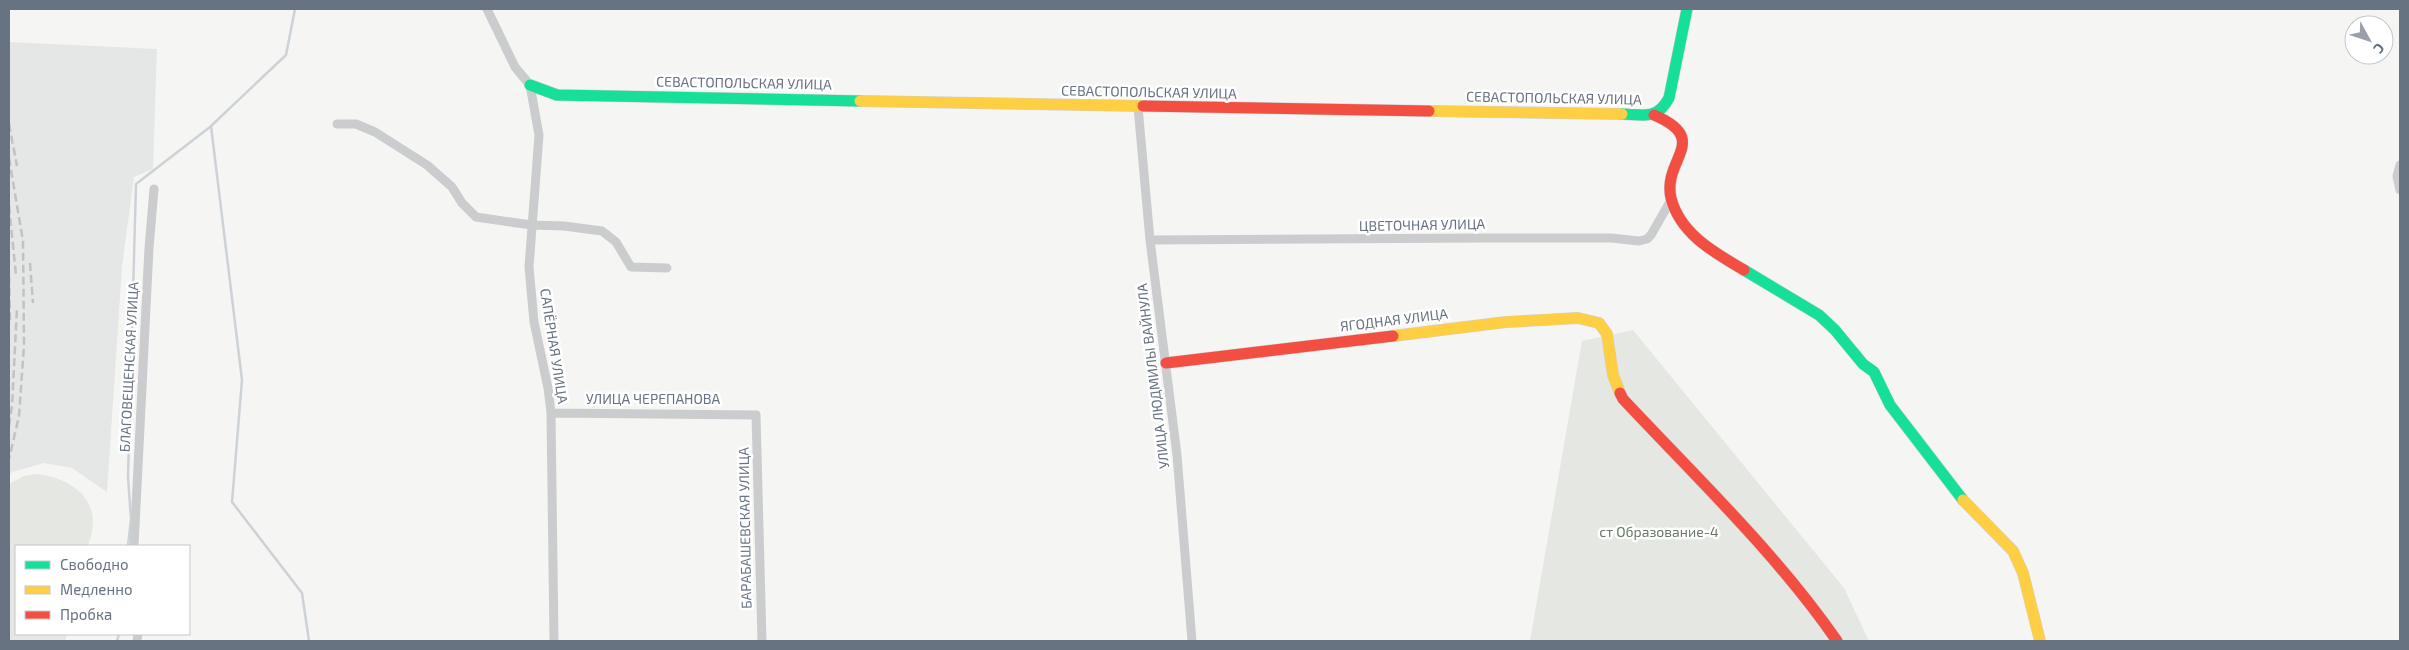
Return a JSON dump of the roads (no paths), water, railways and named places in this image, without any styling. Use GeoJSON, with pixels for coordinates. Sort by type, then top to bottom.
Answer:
{"type":"FeatureCollection","features":[{"type":"Feature","properties":{"kind":"street"},"geometry":{"type":"LineString","coordinates":[[487,9],[515,67],[530,85]]}},
{"type":"Feature","properties":{"kind":"street","name":"СЕВАСТОПОЛЬСКАЯ УЛИЦА"},"geometry":{"type":"LineString","coordinates":[[530,85],[557,95],[1654,115],[1664,107],[1669,98],[1687,9]]}},
{"type":"Feature","properties":{"kind":"street","name":"САПЁРНАЯ УЛИЦА"},"geometry":{"type":"LineString","coordinates":[[530,85],[539,135],[529,267],[534,322],[548,388],[551,413],[554,641]]}},
{"type":"Feature","properties":{"kind":"street","name":"УЛИЦА ЛЮДМИЛЫ ВАЙНУЛА"},"geometry":{"type":"LineString","coordinates":[[1138,107],[1150,240],[1177,455],[1192,641]]}},
{"type":"Feature","properties":{"kind":"street"},"geometry":{"type":"LineString","coordinates":[[1654,115],[1674,123],[1682,134],[1682,150],[1671,181],[1671,200],[1682,222],[1697,240],[1819,314],[1863,364],[1874,372],[1890,405],[1936,467],[1964,501],[2012,551],[2030,596],[2040,641]]}},
{"type":"Feature","properties":{"kind":"street"},"geometry":{"type":"LineString","coordinates":[[337,124],[356,124],[375,132],[427,165],[452,187],[462,203],[476,217],[531,225],[564,226],[602,231],[616,242],[631,267],[667,268]]}},
{"type":"Feature","properties":{"kind":"street"},"geometry":{"type":"LineString","coordinates":[[2400,165],[2397,176],[2400,190]]}},
{"type":"Feature","properties":{"kind":"street","name":"БЛАГОВЕЩЕНСКАЯ УЛИЦА"},"geometry":{"type":"LineString","coordinates":[[134,545],[149,248],[154,189]]}},
{"type":"Feature","properties":{"kind":"street","name":"ЦВЕТОЧНАЯ УЛИЦА"},"geometry":{"type":"LineString","coordinates":[[1150,240],[1611,238],[1639,241],[1651,235],[1671,200]]}},
{"type":"Feature","properties":{"kind":"street","name":"ЯГОДНАЯ УЛИЦА"},"geometry":{"type":"LineString","coordinates":[[1166,363],[1496,323],[1552,318],[1593,320],[1603,328],[1610,346],[1613,375],[1623,399],[1784,571],[1812,604],[1837,641]]}},
{"type":"Feature","properties":{"kind":"street","name":"УЛИЦА ЧЕРЕПАНОВА"},"geometry":{"type":"LineString","coordinates":[[551,413],[756,415]]}},
{"type":"Feature","properties":{"kind":"street","name":"БАРАБАШЕВСКАЯ УЛИЦА"},"geometry":{"type":"LineString","coordinates":[[756,415],[762,641]]}},
{"type":"Feature","properties":{"kind":"waterway"},"geometry":{"type":"LineString","coordinates":[[295,9],[286,55],[211,126],[242,380],[232,502],[302,593],[309,641]]}},
{"type":"Feature","properties":{"kind":"waterway"},"geometry":{"type":"LineString","coordinates":[[128,545],[131,519],[128,477],[136,184],[210,127]]}},
{"type":"Feature","properties":{"kind":"waterway"},"geometry":{"type":"LineString","coordinates":[[117,641],[119,635]]}},
{"type":"Feature","properties":{"kind":"railway"},"geometry":{"type":"LineString","coordinates":[[9,124],[17,166]]}},
{"type":"Feature","properties":{"kind":"railway"},"geometry":{"type":"LineString","coordinates":[[9,158],[23,241],[24,345],[19,416],[9,459]]}},
{"type":"Feature","properties":{"kind":"railway"},"geometry":{"type":"LineString","coordinates":[[9,206],[16,275]]}},
{"type":"Feature","properties":{"kind":"railway"},"geometry":{"type":"LineString","coordinates":[[30,263],[33,303]]}},
{"type":"Feature","properties":{"kind":"railway"},"geometry":{"type":"LineString","coordinates":[[9,276],[10,321]]}},
{"type":"Feature","properties":{"kind":"railway"},"geometry":{"type":"LineString","coordinates":[[9,426],[12,406],[17,308]]}},
{"type":"Feature","properties":{"kind":"park label","name":"ст Образование-4"},"geometry":{"type":"Point","coordinates":[1659,532]}}]}
